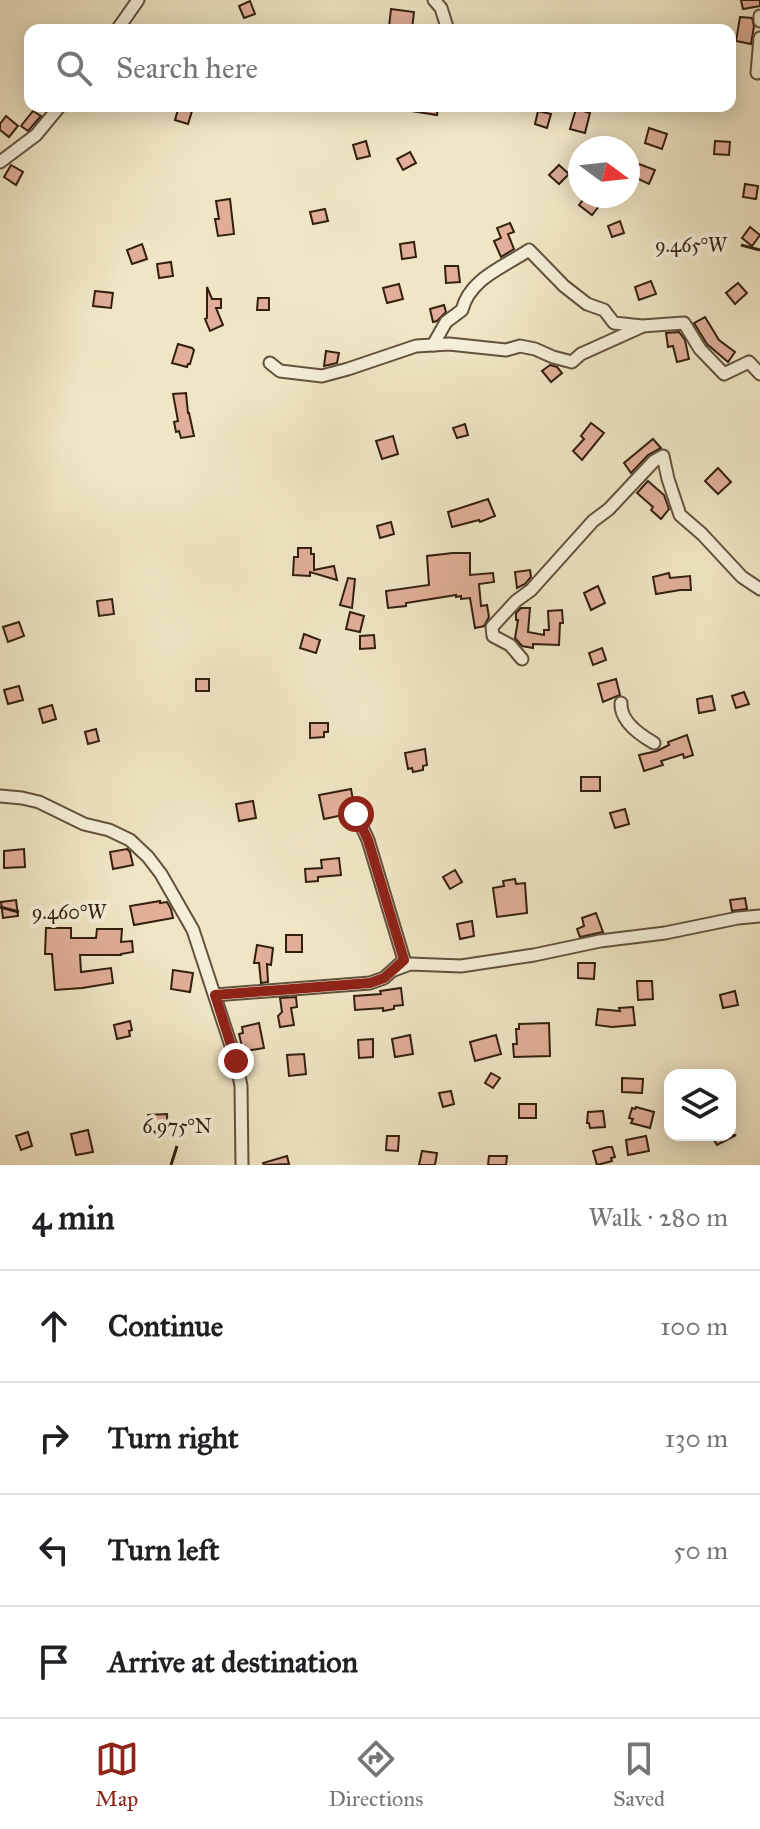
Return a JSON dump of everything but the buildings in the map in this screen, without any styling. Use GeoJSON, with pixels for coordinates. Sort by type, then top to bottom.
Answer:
{"type":"FeatureCollection","features":[{"type":"Feature","properties":{"kind":"street"},"geometry":{"type":"LineString","coordinates":[[121,24],[138,0]]}},
{"type":"Feature","properties":{"kind":"street"},"geometry":{"type":"LineString","coordinates":[[434,0],[441,8],[446,24]]}},
{"type":"Feature","properties":{"kind":"street"},"geometry":{"type":"LineString","coordinates":[[757,73],[760,38]]}},
{"type":"Feature","properties":{"kind":"street"},"geometry":{"type":"LineString","coordinates":[[0,162],[36,135],[55,112]]}},
{"type":"Feature","properties":{"kind":"street"},"geometry":{"type":"LineString","coordinates":[[433,345],[446,322],[462,310],[464,300],[485,276],[529,250],[564,286],[587,304],[604,310],[614,323],[642,326],[684,323],[700,349],[724,374],[749,362],[760,374]]}},
{"type":"Feature","properties":{"kind":"street"},"geometry":{"type":"LineString","coordinates":[[270,363],[280,371],[322,376],[416,346],[449,344],[506,350],[520,346],[572,362],[581,354],[642,326]]}},
{"type":"Feature","properties":{"kind":"street"},"geometry":{"type":"LineString","coordinates":[[522,659],[510,645],[493,636],[492,627],[531,590],[593,521],[609,509],[654,461],[663,456],[680,515],[742,577],[760,589]]}},
{"type":"Feature","properties":{"kind":"street"},"geometry":{"type":"LineString","coordinates":[[621,703],[620,709],[639,735],[654,743]]}},
{"type":"Feature","properties":{"kind":"street"},"geometry":{"type":"LineString","coordinates":[[0,796],[39,802],[84,824],[109,830],[130,840],[161,874],[193,930],[236,1061],[241,1086],[242,1165]]}},
{"type":"Feature","properties":{"kind":"street"},"geometry":{"type":"LineString","coordinates":[[215,995],[370,983],[384,978],[404,960],[368,840],[356,814]]}},
{"type":"Feature","properties":{"kind":"street"},"geometry":{"type":"LineString","coordinates":[[394,970],[410,964],[476,964],[760,916]]}},
{"type":"Feature","properties":{"kind":"route"},"geometry":{"type":"LineString","coordinates":[[236,1061],[215,995],[370,983],[384,978],[404,960],[368,840],[356,814]]}}]}
